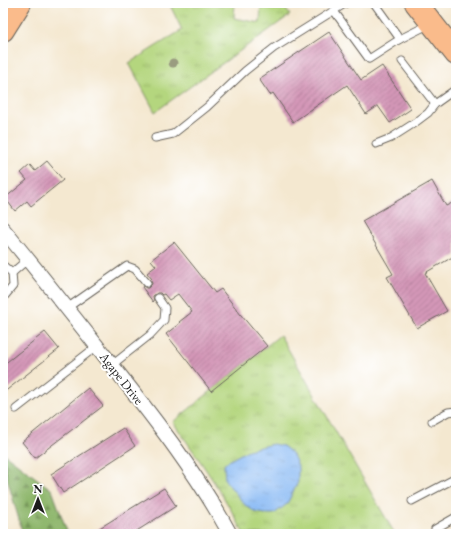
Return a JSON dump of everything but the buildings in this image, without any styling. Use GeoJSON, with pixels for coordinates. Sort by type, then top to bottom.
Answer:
{"type":"FeatureCollection","features":[{"type":"Feature","properties":{"kind":"main road"},"geometry":{"type":"LineString","coordinates":[[3,30],[20,3]]}},
{"type":"Feature","properties":{"kind":"main road"},"geometry":{"type":"LineString","coordinates":[[416,3],[456,54]]}},
{"type":"Feature","properties":{"kind":"street","name":"Agape Drive"},"geometry":{"type":"LineString","coordinates":[[3,229],[112,365],[174,446],[217,509],[230,534]]}},
{"type":"Feature","properties":{"kind":"lane"},"geometry":{"type":"LineString","coordinates":[[155,138],[173,134],[207,107],[245,71],[274,48],[346,3]]}},
{"type":"Feature","properties":{"kind":"lane"},"geometry":{"type":"LineString","coordinates":[[374,3],[400,40]]}},
{"type":"Feature","properties":{"kind":"lane"},"geometry":{"type":"LineString","coordinates":[[334,11],[369,59],[432,23]]}},
{"type":"Feature","properties":{"kind":"lane"},"geometry":{"type":"LineString","coordinates":[[402,61],[435,104]]}},
{"type":"Feature","properties":{"kind":"lane"},"geometry":{"type":"LineString","coordinates":[[376,144],[391,138],[416,122],[428,113],[435,104],[456,89]]}},
{"type":"Feature","properties":{"kind":"lane"},"geometry":{"type":"LineString","coordinates":[[12,273],[28,260]]}},
{"type":"Feature","properties":{"kind":"lane"},"geometry":{"type":"LineString","coordinates":[[3,265],[12,273],[13,286],[3,298]]}},
{"type":"Feature","properties":{"kind":"lane"},"geometry":{"type":"LineString","coordinates":[[67,308],[127,266],[135,269],[147,283]]}},
{"type":"Feature","properties":{"kind":"lane"},"geometry":{"type":"LineString","coordinates":[[112,365],[150,335],[164,320],[166,308],[158,298]]}},
{"type":"Feature","properties":{"kind":"lane"},"geometry":{"type":"LineString","coordinates":[[16,409],[97,346]]}},
{"type":"Feature","properties":{"kind":"lane"},"geometry":{"type":"LineString","coordinates":[[432,421],[448,412],[456,411]]}},
{"type":"Feature","properties":{"kind":"lane"},"geometry":{"type":"LineString","coordinates":[[412,501],[456,478]]}},
{"type":"Feature","properties":{"kind":"lane"},"geometry":{"type":"LineString","coordinates":[[437,534],[435,529],[456,517]]}},
{"type":"Feature","properties":{"kind":"green space"},"geometry":{"type":"Polygon","coordinates":[[[169,3],[235,3],[234,18],[260,23],[261,3],[281,3],[290,15],[155,112],[129,63],[182,30],[169,3]]]}},
{"type":"Feature","properties":{"kind":"green space"},"geometry":{"type":"Polygon","coordinates":[[[280,335],[395,534],[244,534],[219,490],[173,422],[280,335]]]}},
{"type":"Feature","properties":{"kind":"green space"},"geometry":{"type":"Polygon","coordinates":[[[3,453],[52,490],[68,534],[23,534],[3,464],[3,453]]]}},
{"type":"Feature","properties":{"kind":"water"},"geometry":{"type":"Polygon","coordinates":[[[273,444],[283,446],[292,453],[298,466],[298,482],[287,504],[274,514],[265,514],[255,512],[245,505],[225,480],[224,466],[225,463],[248,450],[273,444]]]}}]}
